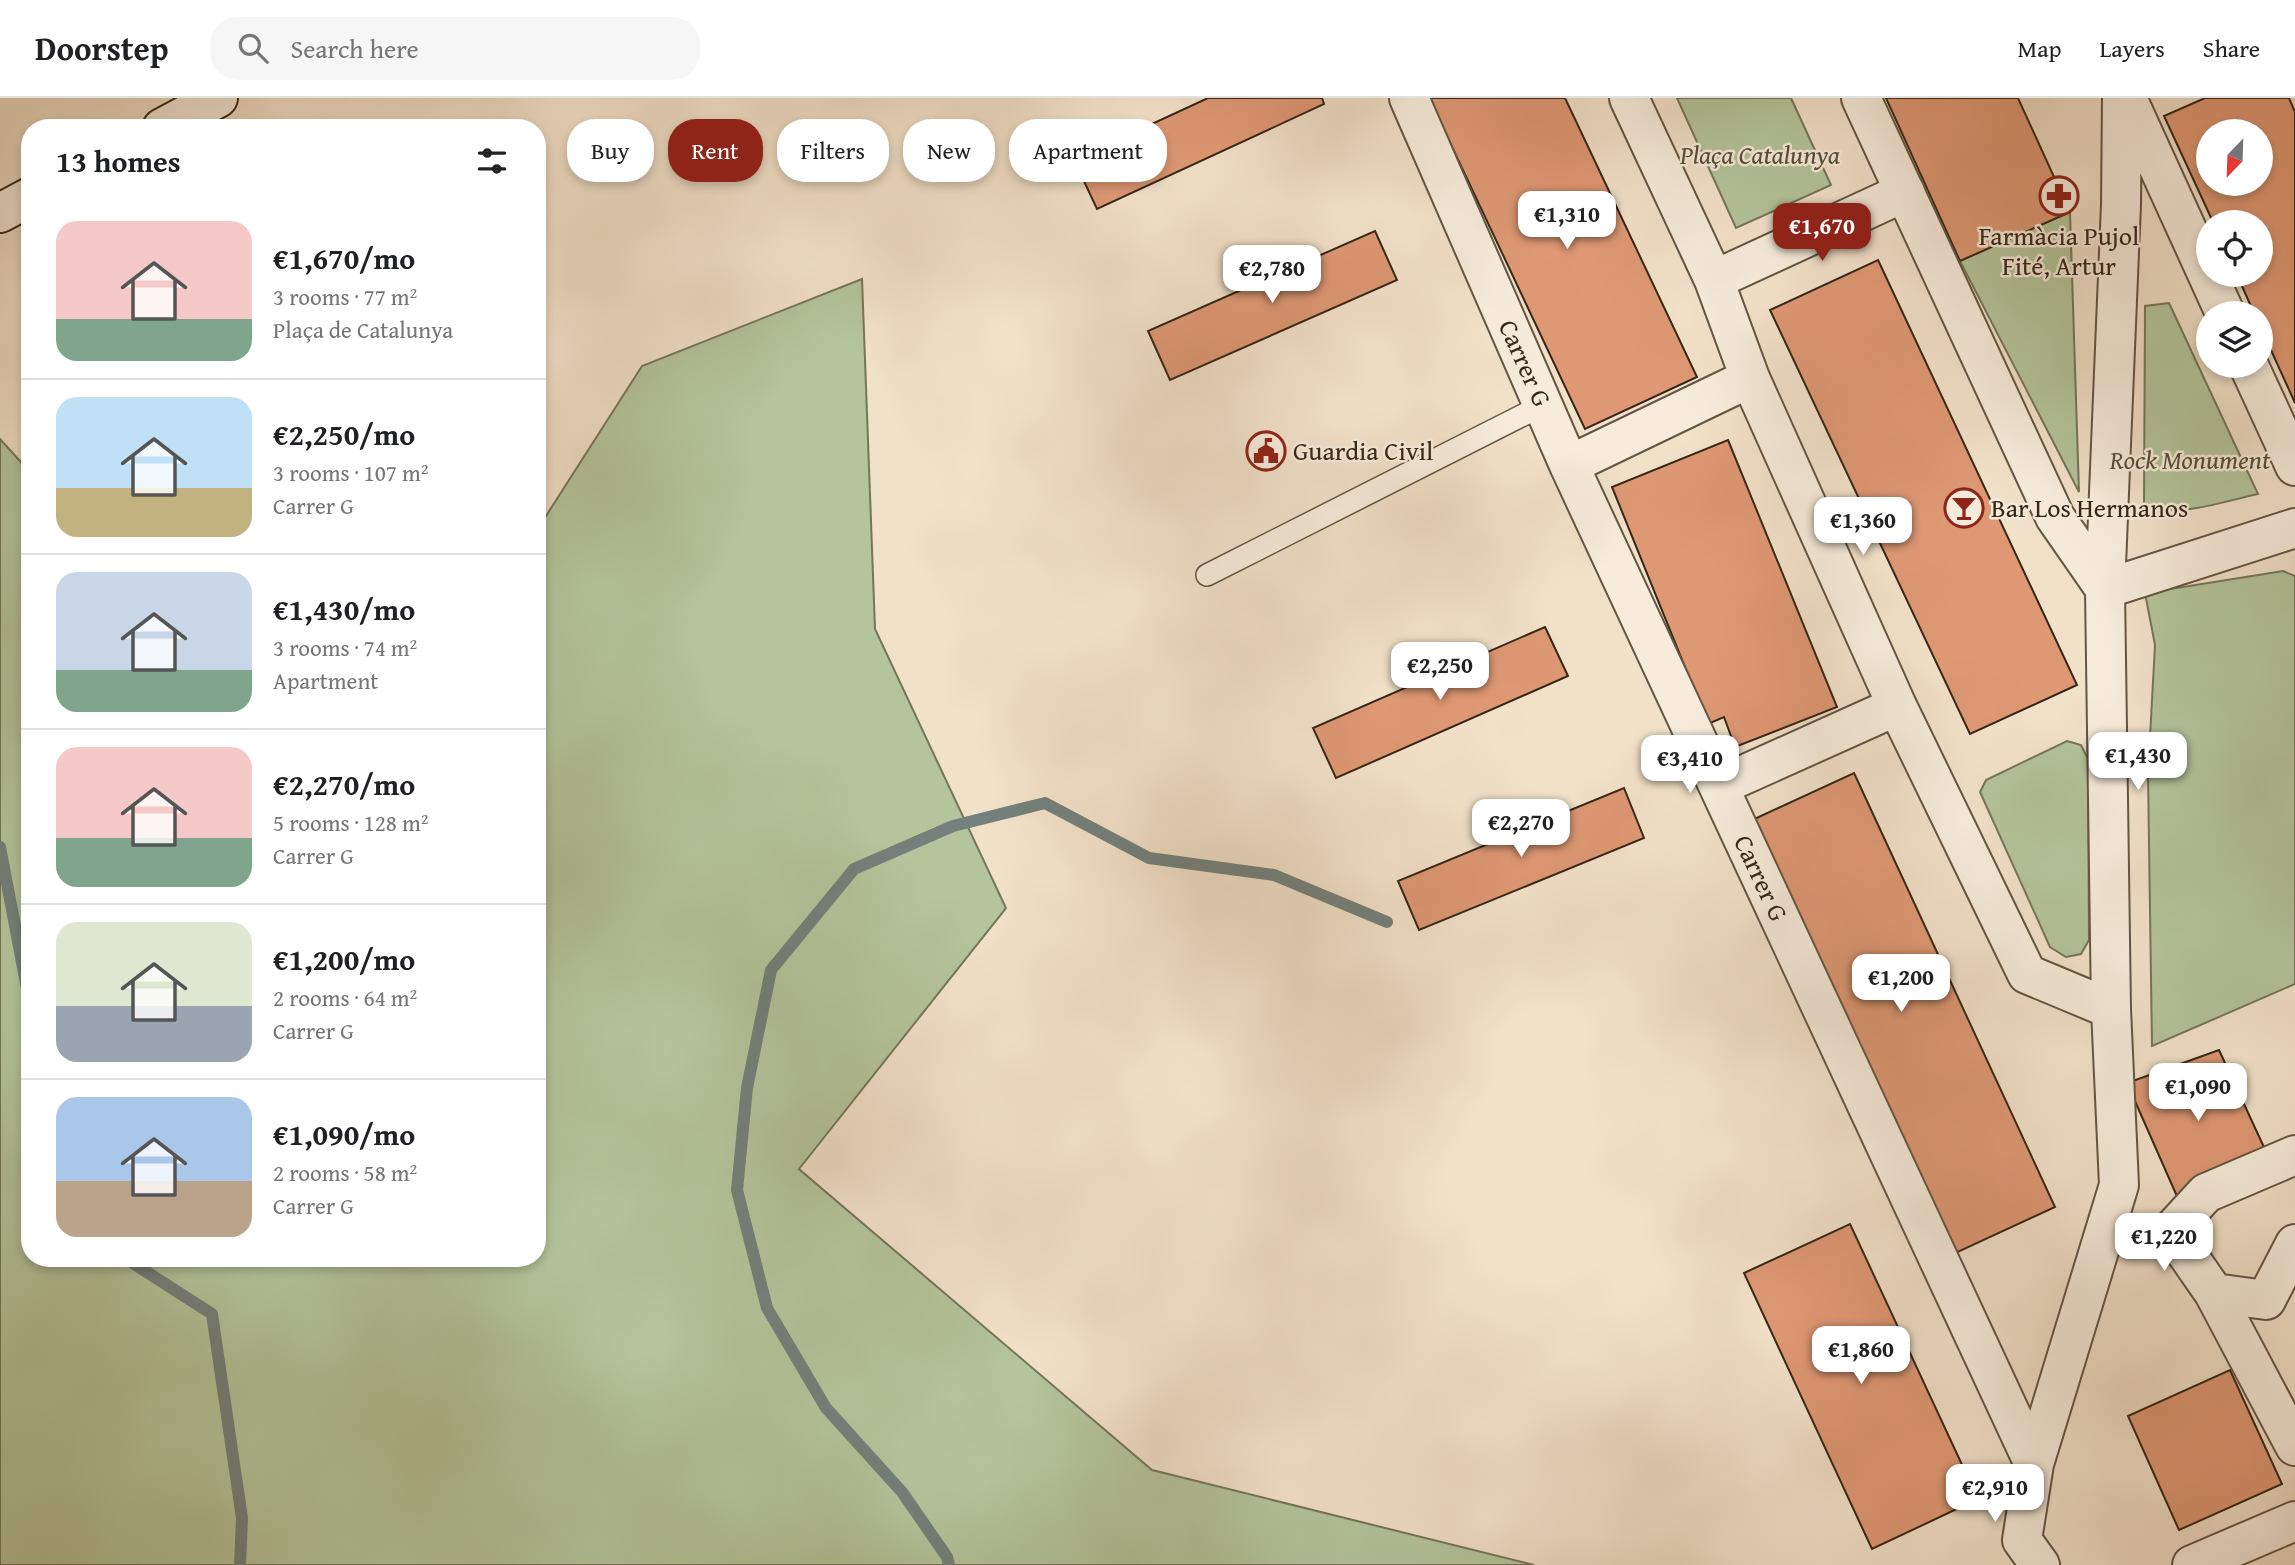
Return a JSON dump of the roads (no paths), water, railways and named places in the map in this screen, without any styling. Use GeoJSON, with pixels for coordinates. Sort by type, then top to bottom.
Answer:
{"type":"FeatureCollection","features":[{"type":"Feature","properties":{"kind":"street"},"geometry":{"type":"LineString","coordinates":[[179,119],[218,98]]}},
{"type":"Feature","properties":{"kind":"street","name":"Carrer G"},"geometry":{"type":"LineString","coordinates":[[1409,98],[1569,465],[2034,1464]]}},
{"type":"Feature","properties":{"kind":"street"},"geometry":{"type":"LineString","coordinates":[[1629,98],[1714,280],[1750,379],[1897,706],[2027,974],[2111,1009]]}},
{"type":"Feature","properties":{"kind":"street"},"geometry":{"type":"LineString","coordinates":[[1861,98],[2055,517],[2105,589]]}},
{"type":"Feature","properties":{"kind":"street"},"geometry":{"type":"LineString","coordinates":[[2040,1565],[2022,1540],[2034,1464],[2119,1185],[2111,1009],[2105,589],[2121,204],[2122,98]]}},
{"type":"Feature","properties":{"kind":"street"},"geometry":{"type":"LineString","coordinates":[[2127,98],[2220,301]]}},
{"type":"Feature","properties":{"kind":"street"},"geometry":{"type":"LineString","coordinates":[[1714,280],[1905,192]]}},
{"type":"Feature","properties":{"kind":"street"},"geometry":{"type":"LineString","coordinates":[[0,213],[21,202]]}},
{"type":"Feature","properties":{"kind":"street"},"geometry":{"type":"LineString","coordinates":[[2255,378],[2295,466]]}},
{"type":"Feature","properties":{"kind":"street"},"geometry":{"type":"LineString","coordinates":[[1569,465],[1750,379]]}},
{"type":"Feature","properties":{"kind":"street"},"geometry":{"type":"LineString","coordinates":[[2105,589],[2295,528]]}},
{"type":"Feature","properties":{"kind":"street"},"geometry":{"type":"LineString","coordinates":[[1718,786],[1897,706]]}},
{"type":"Feature","properties":{"kind":"street"},"geometry":{"type":"LineString","coordinates":[[2295,1155],[2206,1194],[2171,1231],[2214,1293],[2295,1446]]}},
{"type":"Feature","properties":{"kind":"street"},"geometry":{"type":"LineString","coordinates":[[2214,1293],[2266,1300],[2295,1244]]}},
{"type":"Feature","properties":{"kind":"street"},"geometry":{"type":"LineString","coordinates":[[2192,1565],[2295,1521]]}},
{"type":"Feature","properties":{"kind":"lane"},"geometry":{"type":"LineString","coordinates":[[1207,575],[1543,405]]}},
{"type":"Feature","properties":{"kind":"waterway"},"geometry":{"type":"LineString","coordinates":[[949,1565],[947,1557],[902,1492],[826,1408],[767,1308],[737,1190],[747,1088],[771,970],[854,869],[953,826],[1045,803],[1149,858],[1274,875],[1387,922]]}},
{"type":"Feature","properties":{"kind":"waterway"},"geometry":{"type":"LineString","coordinates":[[0,847],[21,957]]}},
{"type":"Feature","properties":{"kind":"waterway"},"geometry":{"type":"LineString","coordinates":[[139,1267],[212,1314],[242,1518],[240,1565]]}},
{"type":"Feature","properties":{"kind":"place","name":"Farmàcia Pujol Fité, Artur"},"geometry":{"type":"Point","coordinates":[2059,196]}},
{"type":"Feature","properties":{"kind":"place","name":"Guardia Civil"},"geometry":{"type":"Point","coordinates":[1266,451]}},
{"type":"Feature","properties":{"kind":"place","name":"Bar Los Hermanos"},"geometry":{"type":"Point","coordinates":[1964,508]}},
{"type":"Feature","properties":{"kind":"park label","name":"Plaça Catalunya"},"geometry":{"type":"Point","coordinates":[1760,155]}},
{"type":"Feature","properties":{"kind":"park label","name":"Rock Monument"},"geometry":{"type":"Point","coordinates":[2190,460]}}]}
